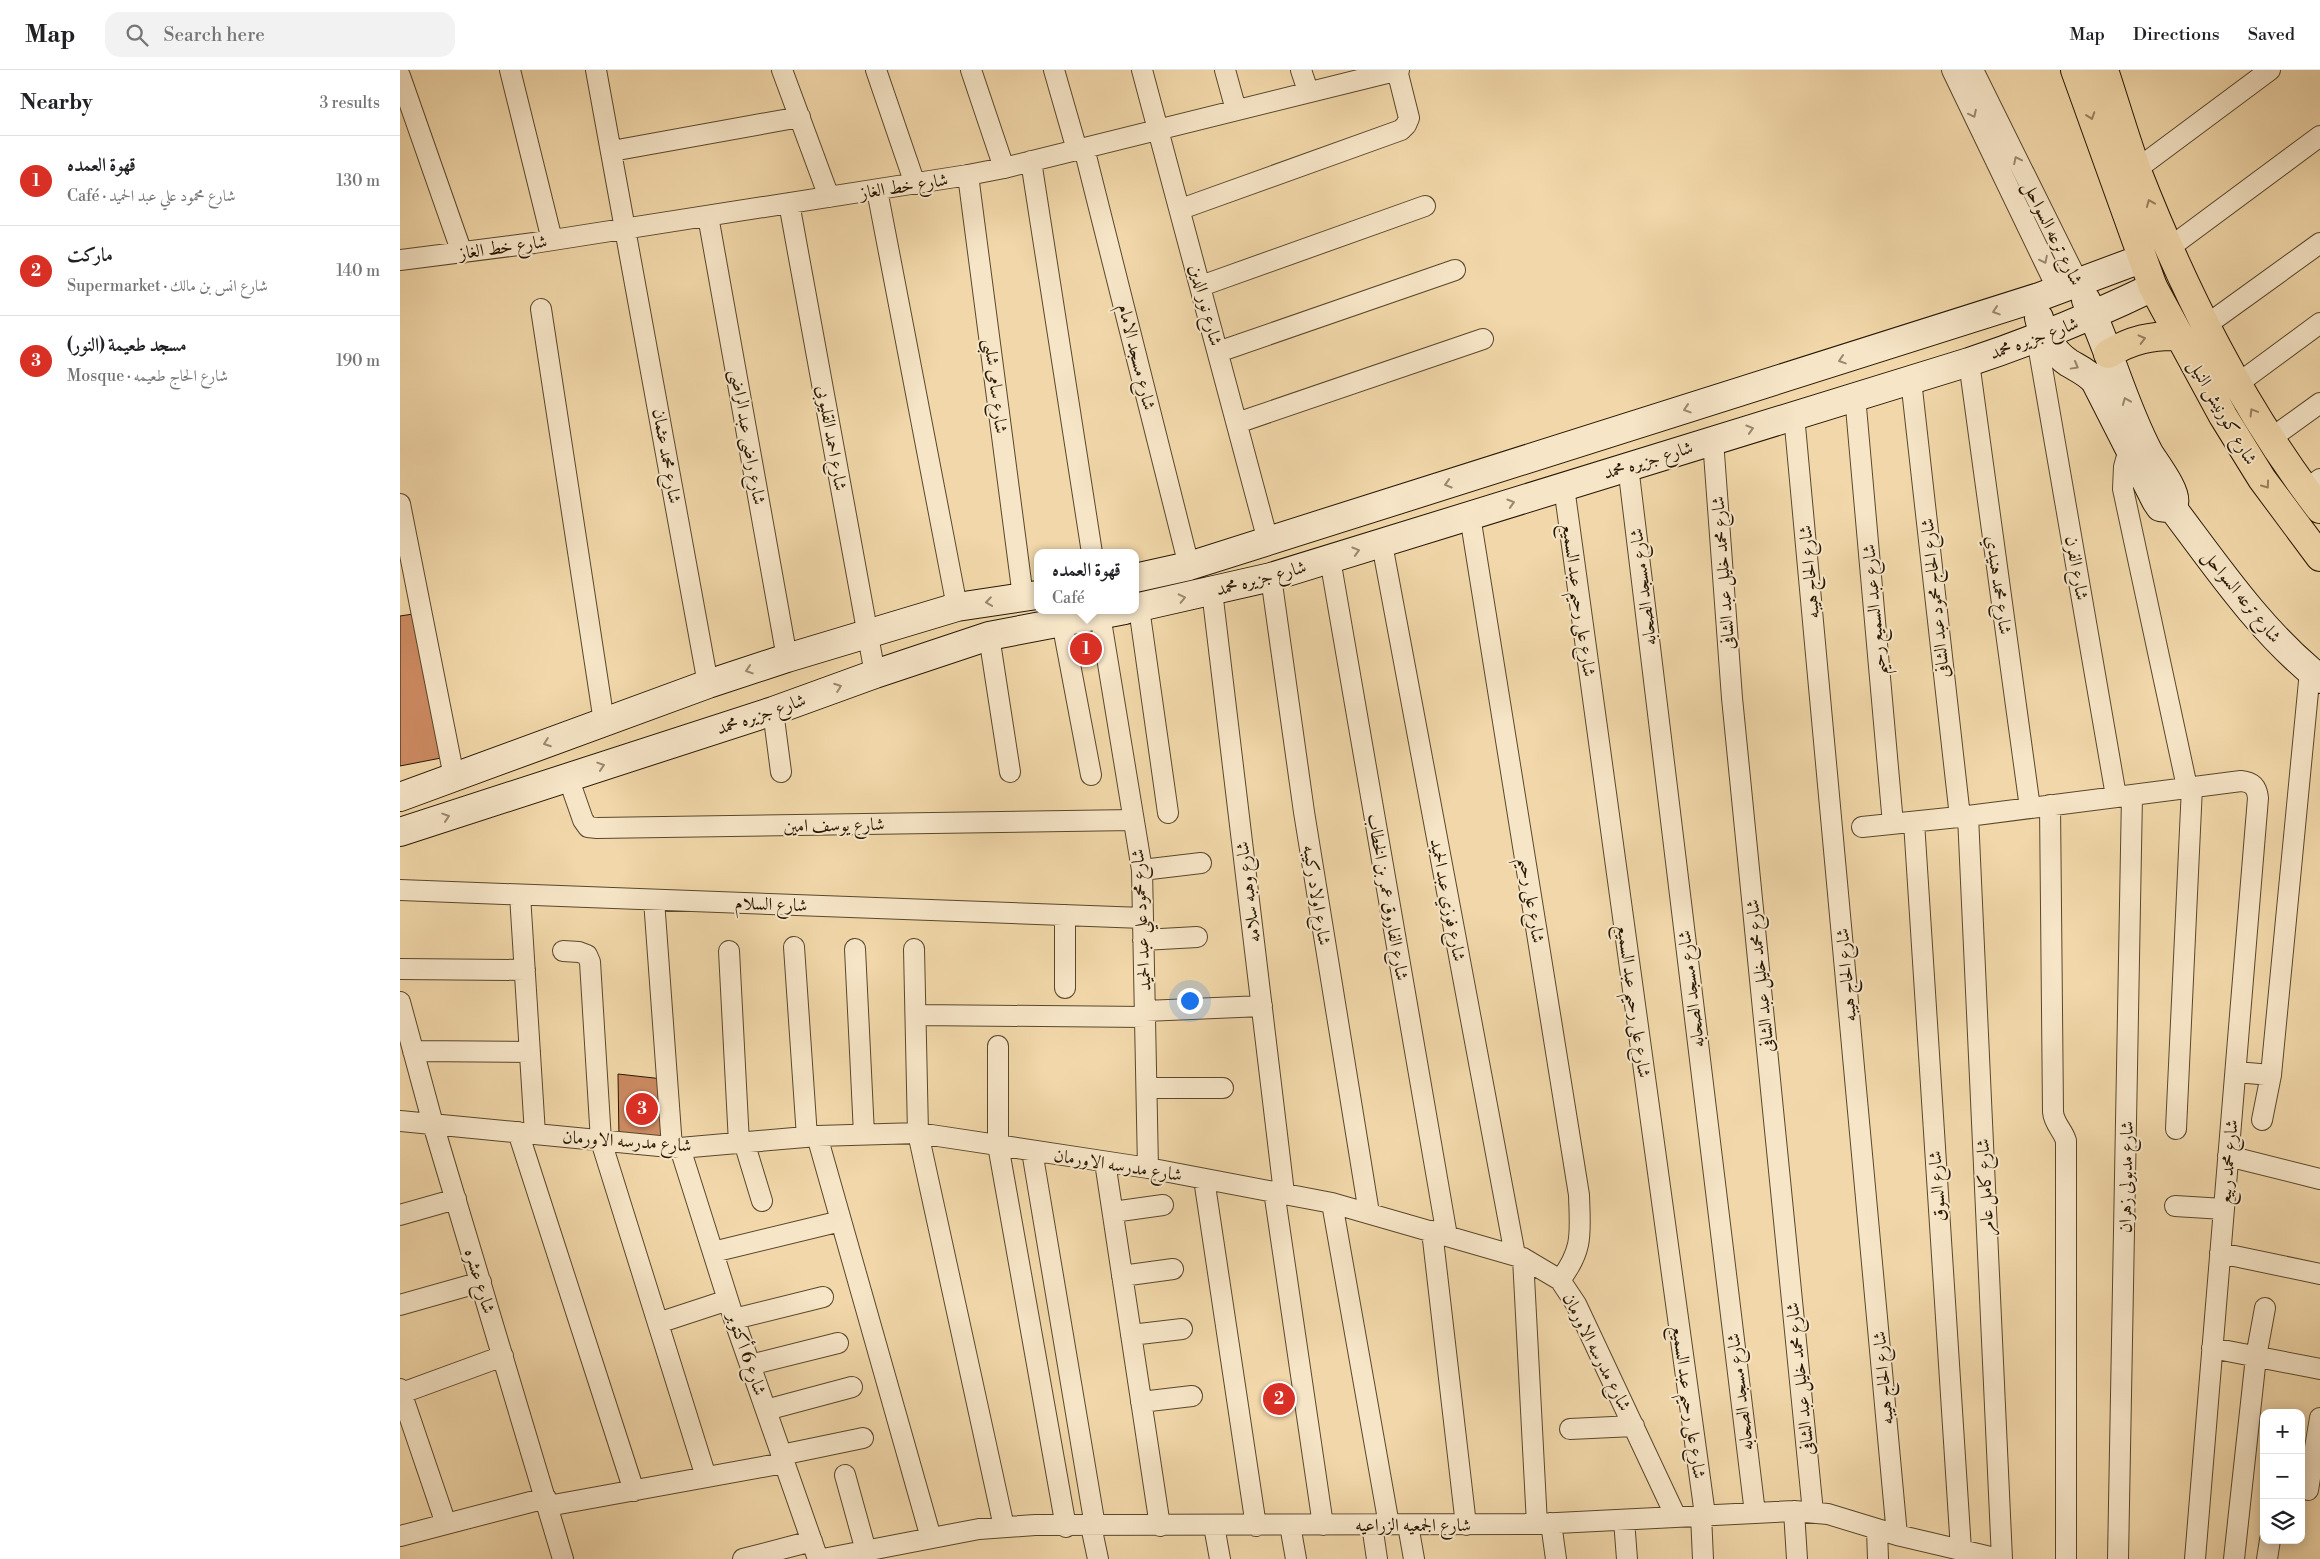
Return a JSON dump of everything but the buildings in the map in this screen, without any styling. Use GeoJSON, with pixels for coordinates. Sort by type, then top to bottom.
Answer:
{"type":"FeatureCollection","features":[{"type":"Feature","properties":{"kind":"main road","name":"شارع كورنيش النيل"},"geometry":{"type":"LineString","coordinates":[[2075,70],[2141,259],[2153,288],[2222,416],[2262,479],[2320,557]]}},
{"type":"Feature","properties":{"kind":"main road","name":"شارع كورنيش النيل"},"geometry":{"type":"LineString","coordinates":[[2104,70],[2137,169],[2169,248],[2205,326],[2236,385],[2270,439],[2315,493]]}},
{"type":"Feature","properties":{"kind":"main road","name":"شارع جزيره محمد"},"geometry":{"type":"LineString","coordinates":[[1139,577],[1189,566],[1592,439],[2058,290],[2141,259]]}},
{"type":"Feature","properties":{"kind":"main road","name":"شارع جزيره محمد"},"geometry":{"type":"LineString","coordinates":[[1139,607],[1271,577],[1969,362],[2042,337],[2094,316],[2153,288]]}},
{"type":"Feature","properties":{"kind":"main road","name":"شارع ترعه السواحل"},"geometry":{"type":"LineString","coordinates":[[2058,290],[2094,316],[2145,445],[2175,495],[2171,506],[2164,508],[2157,504],[2095,381],[2088,374],[2060,356],[2042,337],[2039,321],[2058,290]]}},
{"type":"Feature","properties":{"kind":"main road"},"geometry":{"type":"LineString","coordinates":[[2108,354],[2128,343],[2149,337],[2180,336]]}},
{"type":"Feature","properties":{"kind":"main road"},"geometry":{"type":"LineString","coordinates":[[1592,439],[1617,470]]}},
{"type":"Feature","properties":{"kind":"main road","name":"شارع ترعه السواحل"},"geometry":{"type":"LineString","coordinates":[[2171,506],[2228,583],[2262,624],[2315,675]]}},
{"type":"Feature","properties":{"kind":"main road"},"geometry":{"type":"LineString","coordinates":[[400,797],[708,684],[787,658],[957,607],[1030,596]]}},
{"type":"Feature","properties":{"kind":"main road","name":"شارع جزيره محمد"},"geometry":{"type":"LineString","coordinates":[[400,832],[773,711],[989,636],[1104,614]]}},
{"type":"Feature","properties":{"kind":"street"},"geometry":{"type":"LineString","coordinates":[[510,70],[552,240]]}},
{"type":"Feature","properties":{"kind":"street"},"geometry":{"type":"LineString","coordinates":[[782,70],[829,197]]}},
{"type":"Feature","properties":{"kind":"street"},"geometry":{"type":"LineString","coordinates":[[876,70],[915,184]]}},
{"type":"Feature","properties":{"kind":"street"},"geometry":{"type":"LineString","coordinates":[[970,70],[1004,168]]}},
{"type":"Feature","properties":{"kind":"street","name":"شارع مسجد الامام"},"geometry":{"type":"LineString","coordinates":[[1054,70],[1080,149],[1189,566]]}},
{"type":"Feature","properties":{"kind":"street","name":"شارع نور الدين"},"geometry":{"type":"LineString","coordinates":[[1142,70],[1160,129],[1268,541]]}},
{"type":"Feature","properties":{"kind":"street"},"geometry":{"type":"LineString","coordinates":[[1225,70],[1236,110]]}},
{"type":"Feature","properties":{"kind":"street"},"geometry":{"type":"LineString","coordinates":[[1301,70],[1308,92]]}},
{"type":"Feature","properties":{"kind":"street"},"geometry":{"type":"LineString","coordinates":[[1181,209],[1401,130],[1409,118],[1398,70]]}},
{"type":"Feature","properties":{"kind":"street","name":"شارع خط الغاز"},"geometry":{"type":"LineString","coordinates":[[400,260],[626,229],[968,175],[1004,168],[1308,92],[1366,74],[1398,70]]}},
{"type":"Feature","properties":{"kind":"street","name":"شارع ترعه السواحل"},"geometry":{"type":"LineString","coordinates":[[1952,70],[2058,290]]}},
{"type":"Feature","properties":{"kind":"street","name":"شارع ترعه السواحل"},"geometry":{"type":"LineString","coordinates":[[1973,70],[2058,290]]}},
{"type":"Feature","properties":{"kind":"street"},"geometry":{"type":"LineString","coordinates":[[2137,169],[2270,70]]}},
{"type":"Feature","properties":{"kind":"street","name":"شارع محمد عثمان"},"geometry":{"type":"LineString","coordinates":[[599,71],[708,684]]}},
{"type":"Feature","properties":{"kind":"street"},"geometry":{"type":"LineString","coordinates":[[400,76],[462,252]]}},
{"type":"Feature","properties":{"kind":"street"},"geometry":{"type":"LineString","coordinates":[[612,150],[800,117]]}},
{"type":"Feature","properties":{"kind":"street"},"geometry":{"type":"LineString","coordinates":[[2169,248],[2320,136]]}},
{"type":"Feature","properties":{"kind":"street"},"geometry":{"type":"LineString","coordinates":[[1031,161],[1091,549]]}},
{"type":"Feature","properties":{"kind":"street","name":"شارع سامى شلبى"},"geometry":{"type":"LineString","coordinates":[[968,175],[1030,596]]}},
{"type":"Feature","properties":{"kind":"street"},"geometry":{"type":"LineString","coordinates":[[877,190],[957,607]]}},
{"type":"Feature","properties":{"kind":"street","name":"شارع احمد القليوبى"},"geometry":{"type":"LineString","coordinates":[[790,203],[875,674]]}},
{"type":"Feature","properties":{"kind":"street"},"geometry":{"type":"LineString","coordinates":[[1201,286],[1425,206]]}},
{"type":"Feature","properties":{"kind":"street","name":"شارع راضى عبد الراضى"},"geometry":{"type":"LineString","coordinates":[[708,216],[787,658]]}},
{"type":"Feature","properties":{"kind":"street"},"geometry":{"type":"LineString","coordinates":[[2205,326],[2320,244]]}},
{"type":"Feature","properties":{"kind":"street"},"geometry":{"type":"LineString","coordinates":[[1218,352],[1456,270]]}},
{"type":"Feature","properties":{"kind":"street"},"geometry":{"type":"LineString","coordinates":[[541,309],[604,722]]}},
{"type":"Feature","properties":{"kind":"street"},"geometry":{"type":"LineString","coordinates":[[2236,385],[2320,323]]}},
{"type":"Feature","properties":{"kind":"street","name":"شارع الفرن"},"geometry":{"type":"LineString","coordinates":[[2042,337],[2124,796]]}},
{"type":"Feature","properties":{"kind":"street"},"geometry":{"type":"LineString","coordinates":[[1237,424],[1483,339]]}},
{"type":"Feature","properties":{"kind":"street","name":"شارع محمد هنيدي"},"geometry":{"type":"LineString","coordinates":[[1969,362],[2030,808]]}},
{"type":"Feature","properties":{"kind":"street","name":"شارع الحاج محمود عبد الشافى"},"geometry":{"type":"LineString","coordinates":[[1911,380],[1964,816]]}},
{"type":"Feature","properties":{"kind":"street","name":"شارع عبد السميع رحيم"},"geometry":{"type":"LineString","coordinates":[[1855,396],[1893,824]]}},
{"type":"Feature","properties":{"kind":"street"},"geometry":{"type":"LineString","coordinates":[[2270,439],[2320,403]]}},
{"type":"Feature","properties":{"kind":"street","name":"شارع الحاج هيبه"},"geometry":{"type":"LineString","coordinates":[[1794,415],[1897,1535]]}},
{"type":"Feature","properties":{"kind":"street","name":"شارع محمد خليل عبد الشافى"},"geometry":{"type":"LineString","coordinates":[[1713,440],[1732,698],[1804,1511],[1797,1559]]}},
{"type":"Feature","properties":{"kind":"street"},"geometry":{"type":"LineString","coordinates":[[2129,449],[2124,467],[2123,489],[2190,787],[2176,1129]]}},
{"type":"Feature","properties":{"kind":"street","name":"شارع مسجد الصحابه"},"geometry":{"type":"LineString","coordinates":[[1617,470],[1755,1513]]}},
{"type":"Feature","properties":{"kind":"street","name":"شارع على رحيم عبد السميع"},"geometry":{"type":"LineString","coordinates":[[1564,487],[1703,1515],[1703,1559]]}},
{"type":"Feature","properties":{"kind":"street"},"geometry":{"type":"LineString","coordinates":[[400,504],[454,777]]}},
{"type":"Feature","properties":{"kind":"street","name":"شارع على رحيم"},"geometry":{"type":"LineString","coordinates":[[1470,516],[1579,1195],[1579,1247],[1572,1265],[1560,1280]]}},
{"type":"Feature","properties":{"kind":"street","name":"شارع فوزي عبد الحميد"},"geometry":{"type":"LineString","coordinates":[[1382,544],[1519,1256],[1544,1524],[1556,1559]]}},
{"type":"Feature","properties":{"kind":"street","name":"شارع الفاروق عمر بن الخطاب"},"geometry":{"type":"LineString","coordinates":[[1330,559],[1439,1233],[1466,1525]]}},
{"type":"Feature","properties":{"kind":"street","name":"شارع اولاد ركيبه"},"geometry":{"type":"LineString","coordinates":[[1271,577],[1304,812],[1369,1213]]}},
{"type":"Feature","properties":{"kind":"street","name":"شارع وهبه سلامه"},"geometry":{"type":"LineString","coordinates":[[1212,591],[1262,1006],[1279,1192],[1323,1525]]}},
{"type":"Feature","properties":{"kind":"street","name":"شارع محمود علي عبد الحميد"},"geometry":{"type":"LineString","coordinates":[[1125,614],[1133,820],[1142,870],[1148,1168]]}},
{"type":"Feature","properties":{"kind":"street"},"geometry":{"type":"LineString","coordinates":[[1126,614],[1168,813]]}},
{"type":"Feature","properties":{"kind":"street"},"geometry":{"type":"LineString","coordinates":[[1062,622],[1091,775]]}},
{"type":"Feature","properties":{"kind":"street"},"geometry":{"type":"LineString","coordinates":[[989,636],[1010,772]]}},
{"type":"Feature","properties":{"kind":"street","name":"شارع محمد ربيع"},"geometry":{"type":"LineString","coordinates":[[2262,1120],[2272,1075],[2315,675]]}},
{"type":"Feature","properties":{"kind":"street"},"geometry":{"type":"LineString","coordinates":[[773,711],[781,772]]}},
{"type":"Feature","properties":{"kind":"street","name":"شارع يوسف امين"},"geometry":{"type":"LineString","coordinates":[[568,777],[583,820],[588,827],[597,828],[1133,820]]}},
{"type":"Feature","properties":{"kind":"street","name":"شارع محمد ربيع"},"geometry":{"type":"LineString","coordinates":[[2190,787],[2247,781],[2256,788],[2258,798],[2194,1559]]}},
{"type":"Feature","properties":{"kind":"street"},"geometry":{"type":"LineString","coordinates":[[1862,827],[2190,787]]}},
{"type":"Feature","properties":{"kind":"street","name":"شارع مدبولى زهران"},"geometry":{"type":"LineString","coordinates":[[2118,1559],[2124,796]]}},
{"type":"Feature","properties":{"kind":"street"},"geometry":{"type":"LineString","coordinates":[[2050,805],[2053,1112],[2054,1121],[2064,1134],[2066,1141],[2066,1559]]}},
{"type":"Feature","properties":{"kind":"street","name":"شارع كامل عامر"},"geometry":{"type":"LineString","coordinates":[[1964,816],[2000,1559]]}},
{"type":"Feature","properties":{"kind":"street","name":"شارع السوق"},"geometry":{"type":"LineString","coordinates":[[1914,822],[1958,1553]]}},
{"type":"Feature","properties":{"kind":"street"},"geometry":{"type":"LineString","coordinates":[[1142,870],[1201,863]]}},
{"type":"Feature","properties":{"kind":"street","name":"شارع السلام"},"geometry":{"type":"LineString","coordinates":[[400,890],[1143,918]]}},
{"type":"Feature","properties":{"kind":"street"},"geometry":{"type":"LineString","coordinates":[[520,895],[530,1052],[526,1133],[634,1491]]}},
{"type":"Feature","properties":{"kind":"street","name":"شارع 6 أكتوبر"},"geometry":{"type":"LineString","coordinates":[[654,900],[676,1148],[815,1550]]}},
{"type":"Feature","properties":{"kind":"street"},"geometry":{"type":"LineString","coordinates":[[1065,915],[1065,988]]}},
{"type":"Feature","properties":{"kind":"street"},"geometry":{"type":"LineString","coordinates":[[1143,940],[1197,937]]}},
{"type":"Feature","properties":{"kind":"street"},"geometry":{"type":"LineString","coordinates":[[794,947],[812,1136],[840,1221],[931,1538]]}},
{"type":"Feature","properties":{"kind":"street"},"geometry":{"type":"LineString","coordinates":[[855,949],[864,1134]]}},
{"type":"Feature","properties":{"kind":"street"},"geometry":{"type":"LineString","coordinates":[[914,949],[918,1133],[1004,1527]]}},
{"type":"Feature","properties":{"kind":"street"},"geometry":{"type":"LineString","coordinates":[[729,950],[741,1143],[762,1201]]}},
{"type":"Feature","properties":{"kind":"street"},"geometry":{"type":"LineString","coordinates":[[563,951],[579,952],[587,955],[590,962],[601,1140],[706,1477]]}},
{"type":"Feature","properties":{"kind":"street"},"geometry":{"type":"LineString","coordinates":[[400,969],[525,970]]}},
{"type":"Feature","properties":{"kind":"street","name":"شارع عشره"},"geometry":{"type":"LineString","coordinates":[[400,1002],[433,1124],[563,1559]]}},
{"type":"Feature","properties":{"kind":"street"},"geometry":{"type":"LineString","coordinates":[[916,1015],[1145,1014],[1262,1006]]}},
{"type":"Feature","properties":{"kind":"street"},"geometry":{"type":"LineString","coordinates":[[998,1046],[998,1145],[1066,1526]]}},
{"type":"Feature","properties":{"kind":"street"},"geometry":{"type":"LineString","coordinates":[[414,1051],[530,1052]]}},
{"type":"Feature","properties":{"kind":"street"},"geometry":{"type":"LineString","coordinates":[[2236,1072],[2272,1075]]}},
{"type":"Feature","properties":{"kind":"street"},"geometry":{"type":"LineString","coordinates":[[1147,1088],[1223,1088]]}},
{"type":"Feature","properties":{"kind":"street","name":"شارع مدرسه الاورمان"},"geometry":{"type":"LineString","coordinates":[[400,1121],[676,1148],[812,1136],[918,1133],[1148,1168],[1279,1192],[1332,1203],[1519,1256],[1560,1280],[1576,1304],[1676,1517]]}},
{"type":"Feature","properties":{"kind":"street"},"geometry":{"type":"LineString","coordinates":[[1032,1151],[1098,1559]]}},
{"type":"Feature","properties":{"kind":"street"},"geometry":{"type":"LineString","coordinates":[[2228,1156],[2320,1179]]}},
{"type":"Feature","properties":{"kind":"street"},"geometry":{"type":"LineString","coordinates":[[1105,1162],[1160,1526]]}},
{"type":"Feature","properties":{"kind":"street"},"geometry":{"type":"LineString","coordinates":[[1204,1179],[1256,1526]]}},
{"type":"Feature","properties":{"kind":"street"},"geometry":{"type":"LineString","coordinates":[[400,1215],[456,1199]]}},
{"type":"Feature","properties":{"kind":"street"},"geometry":{"type":"LineString","coordinates":[[1332,1203],[1390,1525],[1414,1559]]}},
{"type":"Feature","properties":{"kind":"street"},"geometry":{"type":"LineString","coordinates":[[1113,1212],[1163,1205]]}},
{"type":"Feature","properties":{"kind":"street"},"geometry":{"type":"LineString","coordinates":[[2175,1206],[2224,1208]]}},
{"type":"Feature","properties":{"kind":"street"},"geometry":{"type":"LineString","coordinates":[[713,1252],[840,1221]]}},
{"type":"Feature","properties":{"kind":"street"},"geometry":{"type":"LineString","coordinates":[[2220,1253],[2320,1274]]}},
{"type":"Feature","properties":{"kind":"street"},"geometry":{"type":"LineString","coordinates":[[1122,1276],[1173,1269]]}},
{"type":"Feature","properties":{"kind":"street"},"geometry":{"type":"LineString","coordinates":[[400,1305],[481,1282]]}},
{"type":"Feature","properties":{"kind":"street"},"geometry":{"type":"LineString","coordinates":[[734,1319],[823,1296]]}},
{"type":"Feature","properties":{"kind":"street"},"geometry":{"type":"LineString","coordinates":[[658,1323],[728,1300]]}},
{"type":"Feature","properties":{"kind":"street"},"geometry":{"type":"LineString","coordinates":[[2234,1559],[2256,1357],[2265,1308]]}},
{"type":"Feature","properties":{"kind":"street"},"geometry":{"type":"LineString","coordinates":[[1131,1335],[1182,1329]]}},
{"type":"Feature","properties":{"kind":"street"},"geometry":{"type":"LineString","coordinates":[[750,1366],[838,1343]]}},
{"type":"Feature","properties":{"kind":"street"},"geometry":{"type":"LineString","coordinates":[[2212,1348],[2320,1369]]}},
{"type":"Feature","properties":{"kind":"street"},"geometry":{"type":"LineString","coordinates":[[446,1524],[401,1391],[503,1356]]}},
{"type":"Feature","properties":{"kind":"street"},"geometry":{"type":"LineString","coordinates":[[766,1410],[852,1387]]}},
{"type":"Feature","properties":{"kind":"street"},"geometry":{"type":"LineString","coordinates":[[1141,1402],[1192,1396]]}},
{"type":"Feature","properties":{"kind":"street"},"geometry":{"type":"LineString","coordinates":[[2308,1490],[2320,1418]]}},
{"type":"Feature","properties":{"kind":"street"},"geometry":{"type":"LineString","coordinates":[[1570,1429],[1634,1426]]}},
{"type":"Feature","properties":{"kind":"street"},"geometry":{"type":"LineString","coordinates":[[400,1536],[547,1502],[634,1491],[706,1477],[864,1438]]}},
{"type":"Feature","properties":{"kind":"street"},"geometry":{"type":"LineString","coordinates":[[845,1475],[866,1551]]}},
{"type":"Feature","properties":{"kind":"street","name":"شارع الجمعيه الزراعيه"},"geometry":{"type":"LineString","coordinates":[[824,1559],[931,1538],[1004,1527],[1544,1524],[1804,1511],[1842,1518],[1897,1535],[1923,1550],[2000,1559]]}},
{"type":"Feature","properties":{"kind":"street"},"geometry":{"type":"LineString","coordinates":[[1624,1520],[1627,1559]]}},
{"type":"Feature","properties":{"kind":"street"},"geometry":{"type":"LineString","coordinates":[[1290,1525],[1296,1559]]}},
{"type":"Feature","properties":{"kind":"street"},"geometry":{"type":"LineString","coordinates":[[1378,1559],[1390,1525]]}},
{"type":"Feature","properties":{"kind":"street"},"geometry":{"type":"LineString","coordinates":[[1214,1526],[1220,1559]]}},
{"type":"Feature","properties":{"kind":"street"},"geometry":{"type":"LineString","coordinates":[[1877,1529],[1878,1559]]}},
{"type":"Feature","properties":{"kind":"street"},"geometry":{"type":"LineString","coordinates":[[2267,1559],[2269,1544]]}},
{"type":"Feature","properties":{"kind":"street"},"geometry":{"type":"LineString","coordinates":[[742,1559],[815,1550]]}},
{"type":"Feature","properties":{"kind":"place","name":"قهوة العمده"},"geometry":{"type":"Point","coordinates":[1086,649]}},
{"type":"Feature","properties":{"kind":"place","name":"مسجد طعيمة (النور)"},"geometry":{"type":"Point","coordinates":[642,1109]}},
{"type":"Feature","properties":{"kind":"place","name":"ماركت"},"geometry":{"type":"Point","coordinates":[1279,1399]}}]}
